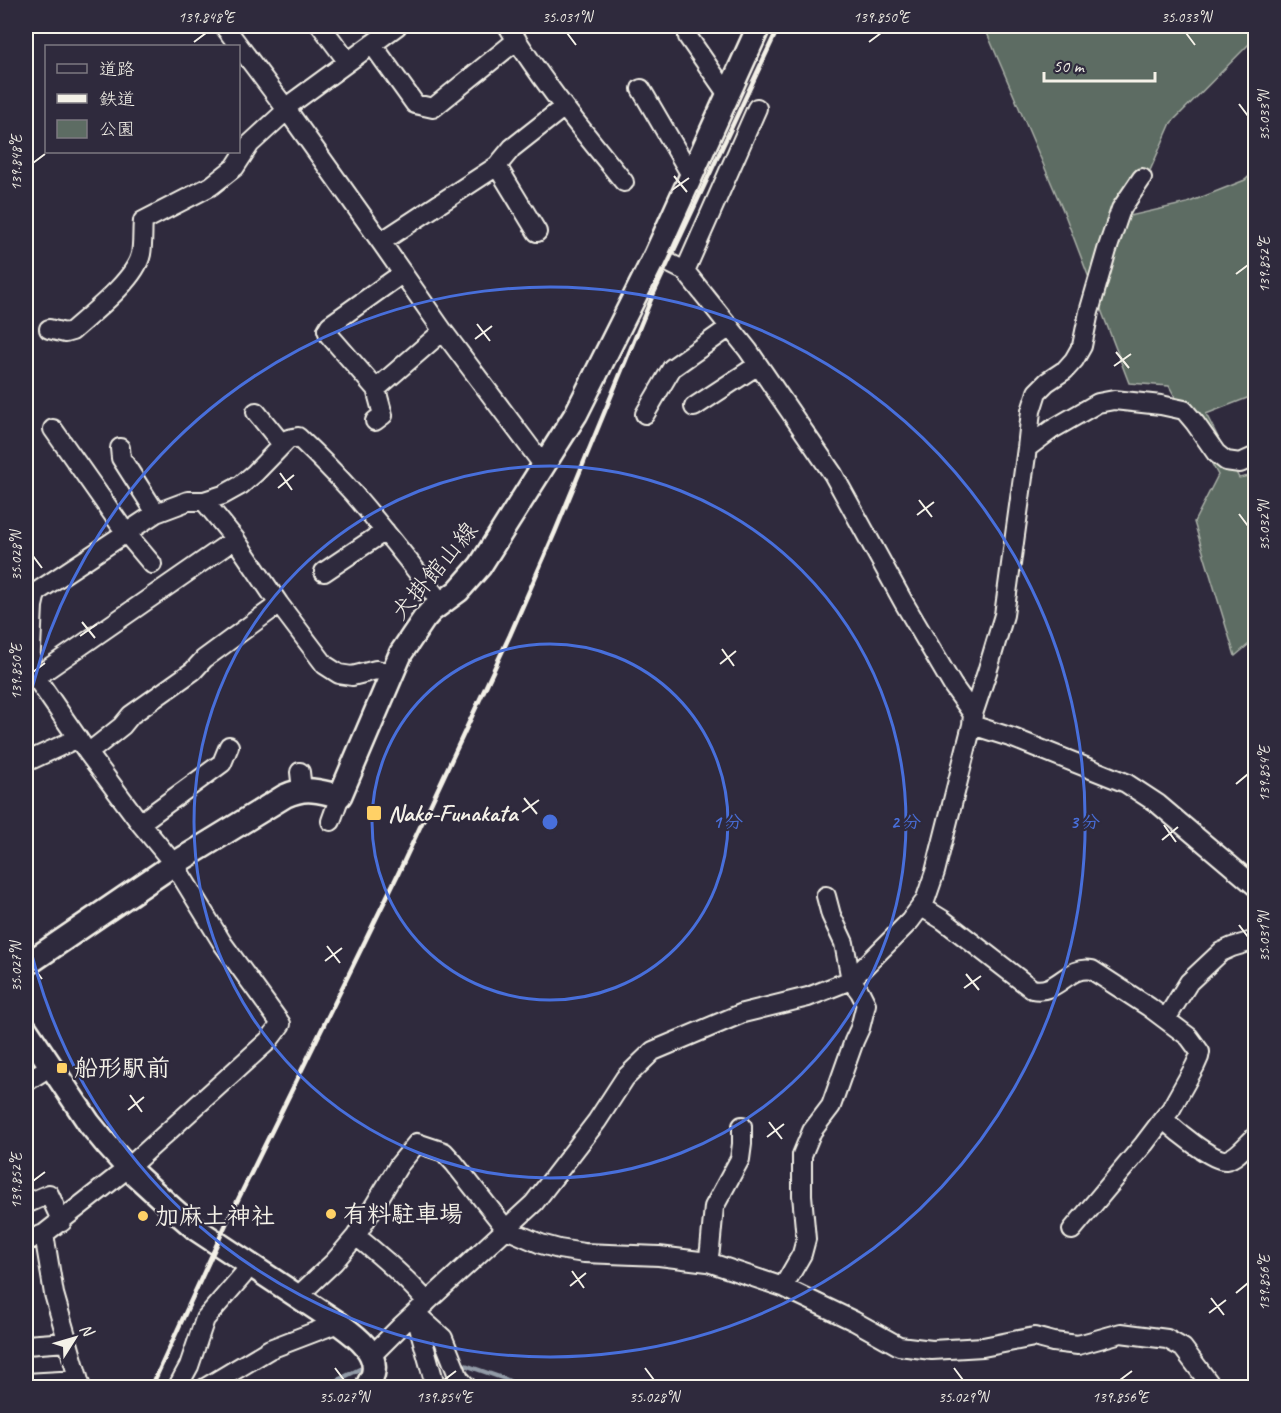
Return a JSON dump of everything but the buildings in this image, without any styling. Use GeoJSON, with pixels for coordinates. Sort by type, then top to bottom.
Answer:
{"type":"FeatureCollection","features":[{"type":"Feature","properties":{"kind":"main road","name":"犬掛館山線"},"geometry":{"type":"LineString","coordinates":[[340,796],[402,653],[424,619],[458,591],[480,566],[576,414],[655,256],[759,26]]}},
{"type":"Feature","properties":{"kind":"main road"},"geometry":{"type":"LineString","coordinates":[[26,965],[174,864],[285,796],[301,781],[316,791],[340,796]]}},
{"type":"Feature","properties":{"kind":"main road"},"geometry":{"type":"LineString","coordinates":[[26,1029],[89,1123],[128,1168],[196,1228],[338,1323],[364,1344],[374,1364],[373,1374],[366,1388]]}},
{"type":"Feature","properties":{"kind":"street"},"geometry":{"type":"LineString","coordinates":[[224,26],[238,45]]}},
{"type":"Feature","properties":{"kind":"street"},"geometry":{"type":"LineString","coordinates":[[321,26],[348,62]]}},
{"type":"Feature","properties":{"kind":"street"},"geometry":{"type":"LineString","coordinates":[[49,329],[65,333],[72,332],[109,298],[134,270],[141,255],[143,221],[212,186],[235,167],[250,144],[286,109],[397,26]]}},
{"type":"Feature","properties":{"kind":"street"},"geometry":{"type":"LineString","coordinates":[[372,44],[415,104],[433,108],[513,33],[564,107],[624,182]]}},
{"type":"Feature","properties":{"kind":"street"},"geometry":{"type":"LineString","coordinates":[[688,37],[728,95]]}},
{"type":"Feature","properties":{"kind":"street"},"geometry":{"type":"LineString","coordinates":[[240,47],[443,331],[544,466]]}},
{"type":"Feature","properties":{"kind":"street"},"geometry":{"type":"LineString","coordinates":[[641,89],[691,175]]}},
{"type":"Feature","properties":{"kind":"street"},"geometry":{"type":"LineString","coordinates":[[381,242],[497,166],[512,148],[564,107]]}},
{"type":"Feature","properties":{"kind":"street"},"geometry":{"type":"LineString","coordinates":[[685,271],[757,108]]}},
{"type":"Feature","properties":{"kind":"street"},"geometry":{"type":"LineString","coordinates":[[497,166],[537,232]]}},
{"type":"Feature","properties":{"kind":"street"},"geometry":{"type":"LineString","coordinates":[[371,1356],[534,1203],[597,1121],[626,1078],[653,1050],[743,1013],[808,997],[850,980],[922,907],[935,872],[972,720],[1004,615],[1031,411],[1037,392],[1065,370],[1082,346],[1089,312],[1121,208],[1142,178]]}},
{"type":"Feature","properties":{"kind":"street"},"geometry":{"type":"LineString","coordinates":[[655,256],[685,271],[758,365],[833,474],[972,720],[1126,783],[1158,804],[1256,887]]}},
{"type":"Feature","properties":{"kind":"street"},"geometry":{"type":"LineString","coordinates":[[375,421],[383,415],[376,389],[327,330],[330,325],[403,273]]}},
{"type":"Feature","properties":{"kind":"street"},"geometry":{"type":"LineString","coordinates":[[645,414],[672,368],[730,327]]}},
{"type":"Feature","properties":{"kind":"street"},"geometry":{"type":"LineString","coordinates":[[376,389],[443,331]]}},
{"type":"Feature","properties":{"kind":"street"},"geometry":{"type":"LineString","coordinates":[[694,407],[758,365]]}},
{"type":"Feature","properties":{"kind":"street"},"geometry":{"type":"LineString","coordinates":[[1027,448],[1052,430],[1098,403],[1114,400],[1184,410],[1216,453],[1226,461],[1240,463],[1256,456]]}},
{"type":"Feature","properties":{"kind":"street"},"geometry":{"type":"LineString","coordinates":[[256,412],[282,444]]}},
{"type":"Feature","properties":{"kind":"street"},"geometry":{"type":"LineString","coordinates":[[53,429],[126,533],[152,564]]}},
{"type":"Feature","properties":{"kind":"street"},"geometry":{"type":"LineString","coordinates":[[26,1241],[44,1234],[62,1222],[128,1168],[269,1040],[281,1024],[224,944],[174,864],[140,823],[83,746],[30,669],[34,597],[38,591],[156,513],[188,501],[204,501],[223,495],[241,485],[282,444],[288,439],[298,437],[333,472],[385,531],[441,603]]}},
{"type":"Feature","properties":{"kind":"street"},"geometry":{"type":"LineString","coordinates":[[120,448],[121,458],[156,513]]}},
{"type":"Feature","properties":{"kind":"street"},"geometry":{"type":"LineString","coordinates":[[204,501],[235,539],[279,604],[325,665],[339,674],[352,676],[376,670],[394,673]]}},
{"type":"Feature","properties":{"kind":"street"},"geometry":{"type":"LineString","coordinates":[[324,572],[385,531]]}},
{"type":"Feature","properties":{"kind":"street"},"geometry":{"type":"LineString","coordinates":[[36,677],[235,539]]}},
{"type":"Feature","properties":{"kind":"street"},"geometry":{"type":"LineString","coordinates":[[26,762],[83,746],[122,726],[131,715],[193,671],[204,660],[279,604]]}},
{"type":"Feature","properties":{"kind":"street"},"geometry":{"type":"LineString","coordinates":[[140,823],[222,763],[229,746]]}},
{"type":"Feature","properties":{"kind":"street"},"geometry":{"type":"LineString","coordinates":[[331,821],[340,796]]}},
{"type":"Feature","properties":{"kind":"street"},"geometry":{"type":"LineString","coordinates":[[783,1287],[802,1254],[806,1239],[802,1195],[802,1155],[812,1131],[831,1106],[860,1028],[866,1004],[850,980],[844,943],[831,915],[826,896]]}},
{"type":"Feature","properties":{"kind":"street"},"geometry":{"type":"LineString","coordinates":[[922,907],[943,920],[1032,990],[1047,990],[1077,970],[1085,968],[1092,970],[1166,1019],[1189,1037],[1200,1052],[1195,1066],[1171,1109],[1126,1167],[1072,1230]]}},
{"type":"Feature","properties":{"kind":"street"},"geometry":{"type":"LineString","coordinates":[[1166,1019],[1189,982],[1221,952],[1256,940]]}},
{"type":"Feature","properties":{"kind":"street"},"geometry":{"type":"LineString","coordinates":[[26,1082],[51,1066]]}},
{"type":"Feature","properties":{"kind":"street"},"geometry":{"type":"LineString","coordinates":[[1163,1119],[1215,1159],[1226,1160],[1234,1156],[1256,1136]]}},
{"type":"Feature","properties":{"kind":"street"},"geometry":{"type":"LineString","coordinates":[[708,1262],[714,1207],[740,1159],[742,1126]]}},
{"type":"Feature","properties":{"kind":"street"},"geometry":{"type":"LineString","coordinates":[[298,1296],[334,1262],[356,1236],[399,1165],[417,1143],[444,1152],[506,1229],[541,1244],[584,1253],[659,1256],[708,1262],[783,1287],[860,1324],[899,1346],[932,1350],[983,1347],[1034,1337],[1078,1345],[1121,1334],[1167,1339],[1183,1348],[1213,1388]]}},
{"type":"Feature","properties":{"kind":"street"},"geometry":{"type":"LineString","coordinates":[[26,1204],[48,1194],[62,1222]]}},
{"type":"Feature","properties":{"kind":"street"},"geometry":{"type":"LineString","coordinates":[[26,1383],[80,1384],[54,1294],[44,1234]]}},
{"type":"Feature","properties":{"kind":"street"},"geometry":{"type":"LineString","coordinates":[[356,1236],[411,1284],[421,1307],[443,1338],[459,1378],[468,1388]]}},
{"type":"Feature","properties":{"kind":"street"},"geometry":{"type":"LineString","coordinates":[[177,1388],[189,1366],[205,1319],[250,1264]]}},
{"type":"Feature","properties":{"kind":"street"},"geometry":{"type":"LineString","coordinates":[[421,1307],[436,1388]]}},
{"type":"Feature","properties":{"kind":"street"},"geometry":{"type":"LineString","coordinates":[[205,1388],[270,1349],[338,1323]]}},
{"type":"Feature","properties":{"kind":"street"},"geometry":{"type":"LineString","coordinates":[[26,1345],[67,1342]]}},
{"type":"Feature","properties":{"kind":"green space"},"geometry":{"type":"Polygon","coordinates":[[[984,26],[1255,26],[1255,38],[1171,123],[1130,216],[1187,203],[1245,180],[1255,171],[1255,395],[1206,414],[1239,478],[1255,475],[1255,639],[1235,656],[1194,522],[1218,475],[1169,386],[1129,383],[1065,215],[984,26]]]}},
{"type":"Feature","properties":{"kind":"waterway"},"geometry":{"type":"LineString","coordinates":[[459,1361],[523,1388]]}},
{"type":"Feature","properties":{"kind":"waterway"},"geometry":{"type":"LineString","coordinates":[[322,1388],[360,1369]]}},
{"type":"Feature","properties":{"kind":"railway"},"geometry":{"type":"LineString","coordinates":[[151,1388],[227,1222],[398,874],[510,635],[652,297],[779,26]]}},
{"type":"Feature","properties":{"kind":"place","name":"Nako-Funakata"},"geometry":{"type":"Point","coordinates":[374,813]}},
{"type":"Feature","properties":{"kind":"place","name":"船形駅前"},"geometry":{"type":"Point","coordinates":[62,1068]}},
{"type":"Feature","properties":{"kind":"place","name":"有料駐車場"},"geometry":{"type":"Point","coordinates":[331,1214]}},
{"type":"Feature","properties":{"kind":"place","name":"加麻土神社"},"geometry":{"type":"Point","coordinates":[143,1216]}}]}
